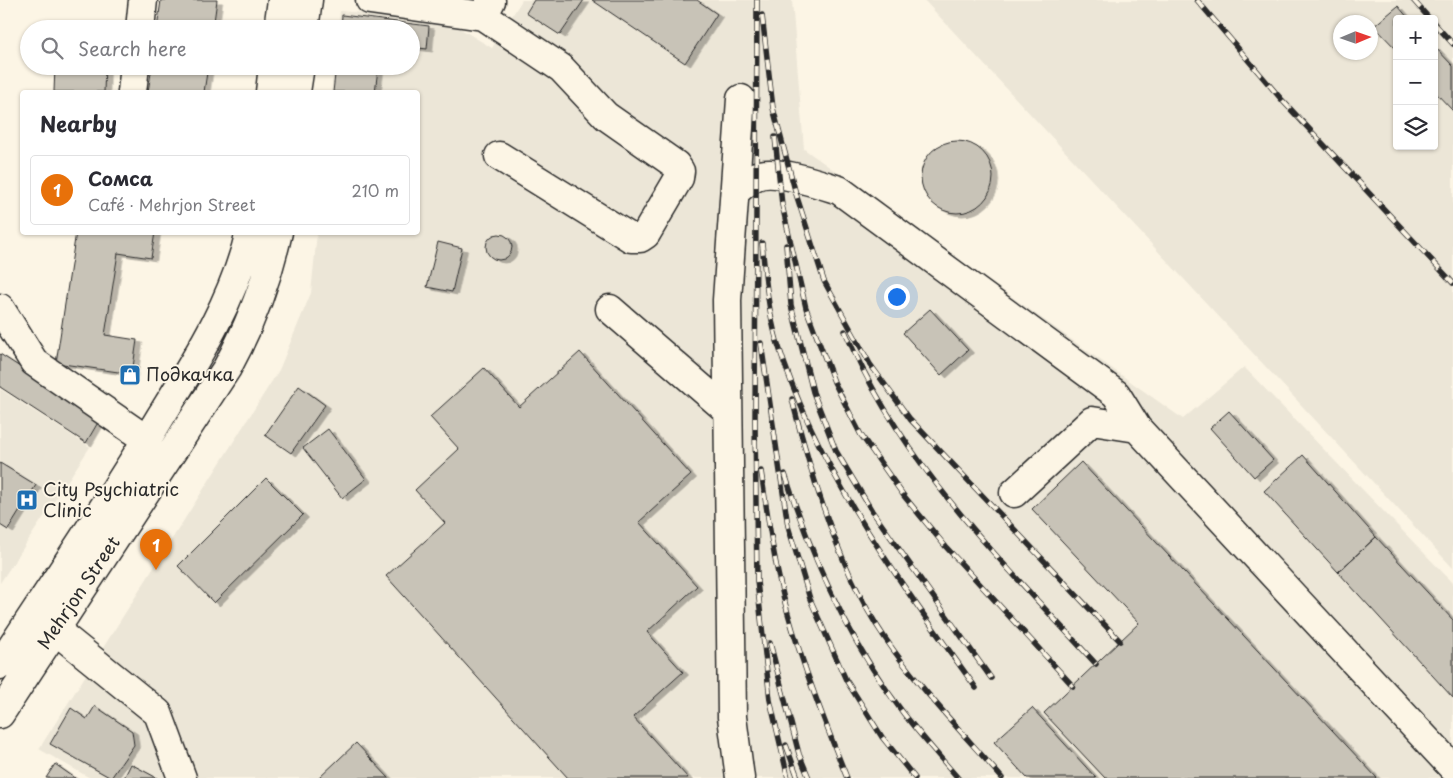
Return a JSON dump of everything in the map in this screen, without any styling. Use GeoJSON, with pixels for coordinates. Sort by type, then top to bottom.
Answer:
{"type":"FeatureCollection","features":[{"type":"Feature","properties":{"kind":"main road"},"geometry":{"type":"LineString","coordinates":[[141,20],[144,0]]}},
{"type":"Feature","properties":{"kind":"main road"},"geometry":{"type":"LineString","coordinates":[[279,20],[282,0]]}},
{"type":"Feature","properties":{"kind":"main road"},"geometry":{"type":"LineString","coordinates":[[305,20],[308,0]]}},
{"type":"Feature","properties":{"kind":"main road"},"geometry":{"type":"LineString","coordinates":[[370,0],[487,8],[561,68],[606,116],[676,165],[680,171],[679,178],[646,234],[640,238],[631,238],[499,156]]}},
{"type":"Feature","properties":{"kind":"main road"},"geometry":{"type":"LineString","coordinates":[[132,90],[134,75]]}},
{"type":"Feature","properties":{"kind":"main road"},"geometry":{"type":"LineString","coordinates":[[270,90],[272,75]]}},
{"type":"Feature","properties":{"kind":"main road"},"geometry":{"type":"LineString","coordinates":[[296,90],[299,75]]}},
{"type":"Feature","properties":{"kind":"main road"},"geometry":{"type":"LineString","coordinates":[[740,778],[732,717],[727,300],[741,99]]}},
{"type":"Feature","properties":{"kind":"main road"},"geometry":{"type":"LineString","coordinates":[[735,192],[755,176],[791,176],[839,190],[1116,394],[1137,428],[1453,768]]}},
{"type":"Feature","properties":{"kind":"main road","name":"Mehrjon Street"},"geometry":{"type":"LineString","coordinates":[[0,665],[147,440],[198,356],[227,300],[243,260],[249,235]]}},
{"type":"Feature","properties":{"kind":"main road","name":"Mehrjon Street"},"geometry":{"type":"LineString","coordinates":[[0,714],[227,368],[243,339],[264,289],[277,235]]}},
{"type":"Feature","properties":{"kind":"main road"},"geometry":{"type":"LineString","coordinates":[[0,308],[34,362],[170,457]]}},
{"type":"Feature","properties":{"kind":"main road"},"geometry":{"type":"LineString","coordinates":[[610,309],[728,411]]}},
{"type":"Feature","properties":{"kind":"main road"},"geometry":{"type":"LineString","coordinates":[[1014,493],[1092,421],[1137,428]]}},
{"type":"Feature","properties":{"kind":"main road"},"geometry":{"type":"LineString","coordinates":[[54,629],[158,713],[182,778]]}},
{"type":"Feature","properties":{"kind":"shaded area"},"geometry":{"type":"Polygon","coordinates":[[[522,0],[792,0],[804,149],[1183,419],[1244,367],[1453,583],[1453,778],[90,778],[39,749],[279,370],[311,293],[317,235],[420,235],[420,90],[331,90],[333,75],[420,75],[420,20],[339,20],[340,11],[446,20],[492,48],[522,0]]]}},
{"type":"Feature","properties":{"kind":"shaded area"},"geometry":{"type":"Polygon","coordinates":[[[924,0],[1453,0],[1453,568],[924,0]]]}},
{"type":"Feature","properties":{"kind":"shaded area","name":"City Psychiatric Clinic"},"geometry":{"type":"Polygon","coordinates":[[[0,389],[90,447],[0,583],[0,389]]]}},
{"type":"Feature","properties":{"kind":"building"},"geometry":{"type":"Polygon","coordinates":[[[161,0],[217,0],[214,20],[158,20],[161,0]]]}},
{"type":"Feature","properties":{"kind":"building"},"geometry":{"type":"Polygon","coordinates":[[[534,0],[584,0],[560,35],[526,13],[534,0]]]}},
{"type":"Feature","properties":{"kind":"building"},"geometry":{"type":"Polygon","coordinates":[[[592,0],[697,0],[717,14],[685,63],[592,0]]]}},
{"type":"Feature","properties":{"kind":"building"},"geometry":{"type":"Polygon","coordinates":[[[1398,6],[1406,15],[1393,15],[1393,46],[1378,30],[1378,23],[1398,6]]]}},
{"type":"Feature","properties":{"kind":"building"},"geometry":{"type":"Polygon","coordinates":[[[342,15],[382,20],[342,20],[342,15]]]}},
{"type":"Feature","properties":{"kind":"building"},"geometry":{"type":"Polygon","coordinates":[[[420,25],[429,26],[427,49],[420,48],[420,25]]]}},
{"type":"Feature","properties":{"kind":"building"},"geometry":{"type":"Polygon","coordinates":[[[1438,50],[1453,66],[1453,111],[1438,95],[1438,50]]]}},
{"type":"Feature","properties":{"kind":"building"},"geometry":{"type":"Polygon","coordinates":[[[55,75],[105,75],[104,90],[54,90],[55,75]]]}},
{"type":"Feature","properties":{"kind":"building"},"geometry":{"type":"Polygon","coordinates":[[[151,75],[207,75],[204,90],[148,90],[151,75]]]}},
{"type":"Feature","properties":{"kind":"building"},"geometry":{"type":"Polygon","coordinates":[[[335,75],[377,75],[375,90],[333,90],[335,75]]]}},
{"type":"Feature","properties":{"kind":"building"},"geometry":{"type":"Polygon","coordinates":[[[964,141],[983,151],[991,163],[993,177],[991,191],[983,203],[971,211],[950,213],[931,203],[923,191],[921,170],[931,151],[943,143],[964,141]]]}},
{"type":"Feature","properties":{"kind":"building"},"geometry":{"type":"Polygon","coordinates":[[[499,234],[508,238],[512,247],[508,256],[499,260],[490,256],[486,247],[490,238],[499,234]]]}},
{"type":"Feature","properties":{"kind":"building"},"geometry":{"type":"Polygon","coordinates":[[[76,235],[155,235],[151,258],[118,253],[105,335],[137,340],[132,374],[56,363],[76,235]]]}},
{"type":"Feature","properties":{"kind":"building"},"geometry":{"type":"Polygon","coordinates":[[[438,242],[462,248],[452,292],[427,287],[438,242]]]}},
{"type":"Feature","properties":{"kind":"building"},"geometry":{"type":"Polygon","coordinates":[[[930,309],[968,350],[941,375],[903,333],[930,309]]]}},
{"type":"Feature","properties":{"kind":"building"},"geometry":{"type":"Polygon","coordinates":[[[580,352],[691,475],[639,522],[697,586],[647,632],[683,672],[633,717],[688,778],[568,778],[386,576],[445,523],[415,490],[459,449],[430,417],[484,368],[519,407],[580,352]]]}},
{"type":"Feature","properties":{"kind":"building"},"geometry":{"type":"Polygon","coordinates":[[[0,354],[100,419],[86,443],[0,387],[0,354]]]}},
{"type":"Feature","properties":{"kind":"building"},"geometry":{"type":"Polygon","coordinates":[[[299,386],[325,405],[291,453],[265,435],[299,386]]]}},
{"type":"Feature","properties":{"kind":"building"},"geometry":{"type":"Polygon","coordinates":[[[1229,411],[1273,460],[1254,477],[1210,428],[1229,411]]]}},
{"type":"Feature","properties":{"kind":"building"},"geometry":{"type":"Polygon","coordinates":[[[328,429],[366,479],[342,498],[303,448],[328,429]]]}},
{"type":"Feature","properties":{"kind":"building"},"geometry":{"type":"Polygon","coordinates":[[[1303,455],[1376,537],[1338,572],[1264,491],[1303,455]]]}},
{"type":"Feature","properties":{"kind":"building"},"geometry":{"type":"Polygon","coordinates":[[[1081,462],[1377,778],[1105,778],[1044,713],[1139,623],[1032,509],[1081,462]]]}},
{"type":"Feature","properties":{"kind":"building"},"geometry":{"type":"Polygon","coordinates":[[[0,463],[36,485],[8,530],[0,525],[0,463]]]}},
{"type":"Feature","properties":{"kind":"building"},"geometry":{"type":"Polygon","coordinates":[[[266,478],[303,515],[214,603],[178,566],[266,478]]]}},
{"type":"Feature","properties":{"kind":"building"},"geometry":{"type":"Polygon","coordinates":[[[1376,537],[1453,620],[1453,698],[1338,572],[1376,537]]]}},
{"type":"Feature","properties":{"kind":"building"},"geometry":{"type":"Polygon","coordinates":[[[95,706],[132,731],[134,745],[111,778],[50,744],[71,708],[87,719],[95,706]]]}},
{"type":"Feature","properties":{"kind":"building"},"geometry":{"type":"Polygon","coordinates":[[[1032,708],[1096,778],[1027,778],[994,742],[1032,708]]]}},
{"type":"Feature","properties":{"kind":"building"},"geometry":{"type":"Polygon","coordinates":[[[356,743],[389,778],[319,778],[356,743]]]}},
{"type":"Feature","properties":{"kind":"building"},"geometry":{"type":"Polygon","coordinates":[[[55,764],[75,778],[46,778],[55,764]]]}},
{"type":"Feature","properties":{"kind":"building"},"geometry":{"type":"Polygon","coordinates":[[[131,764],[157,778],[124,778],[131,764]]]}},
{"type":"Feature","properties":{"kind":"railway"},"geometry":{"type":"LineString","coordinates":[[757,0],[755,422],[757,581],[770,700],[788,778]]}},
{"type":"Feature","properties":{"kind":"railway"},"geometry":{"type":"LineString","coordinates":[[1197,0],[1282,100],[1453,283]]}},
{"type":"Feature","properties":{"kind":"railway"},"geometry":{"type":"LineString","coordinates":[[1413,0],[1426,15]]}},
{"type":"Feature","properties":{"kind":"railway"},"geometry":{"type":"LineString","coordinates":[[762,15],[773,108],[796,194],[824,281],[870,364],[910,419],[1120,641]]}},
{"type":"Feature","properties":{"kind":"railway"},"geometry":{"type":"LineString","coordinates":[[1438,27],[1453,44]]}},
{"type":"Feature","properties":{"kind":"railway"},"geometry":{"type":"LineString","coordinates":[[775,137],[782,205],[806,308],[834,382],[861,435],[904,496],[946,547],[1073,686]]}},
{"type":"Feature","properties":{"kind":"railway"},"geometry":{"type":"LineString","coordinates":[[762,243],[769,305],[777,341],[794,389],[814,435],[837,479],[889,565],[976,688]]}},
{"type":"Feature","properties":{"kind":"railway"},"geometry":{"type":"LineString","coordinates":[[786,245],[791,305],[813,392],[836,451],[872,511],[991,678]]}},
{"type":"Feature","properties":{"kind":"railway"},"geometry":{"type":"LineString","coordinates":[[845,331],[868,379],[894,425],[924,467],[990,548],[1096,664]]}},
{"type":"Feature","properties":{"kind":"railway"},"geometry":{"type":"LineString","coordinates":[[761,343],[788,526],[810,599],[846,680],[882,737],[915,778]]}},
{"type":"Feature","properties":{"kind":"railway"},"geometry":{"type":"LineString","coordinates":[[792,399],[808,460],[829,523],[841,555],[869,613],[898,656],[941,710],[1002,778]]}},
{"type":"Feature","properties":{"kind":"railway"},"geometry":{"type":"LineString","coordinates":[[761,471],[782,593],[807,674],[847,778]]}},
{"type":"Feature","properties":{"kind":"railway"},"geometry":{"type":"LineString","coordinates":[[785,474],[807,537],[849,629],[884,687],[904,714],[958,778]]}},
{"type":"Feature","properties":{"kind":"railway"},"geometry":{"type":"LineString","coordinates":[[770,643],[799,754],[809,778]]}},
{"type":"Feature","properties":{"kind":"railway"},"geometry":{"type":"LineString","coordinates":[[786,745],[798,778]]}},
{"type":"Feature","properties":{"kind":"place","name":"Подкачка"},"geometry":{"type":"Point","coordinates":[130,375]}},
{"type":"Feature","properties":{"kind":"place","name":"City Psychiatric Clinic"},"geometry":{"type":"Point","coordinates":[27,500]}},
{"type":"Feature","properties":{"kind":"place","name":"Сомса"},"geometry":{"type":"Point","coordinates":[156,570]}}]}
